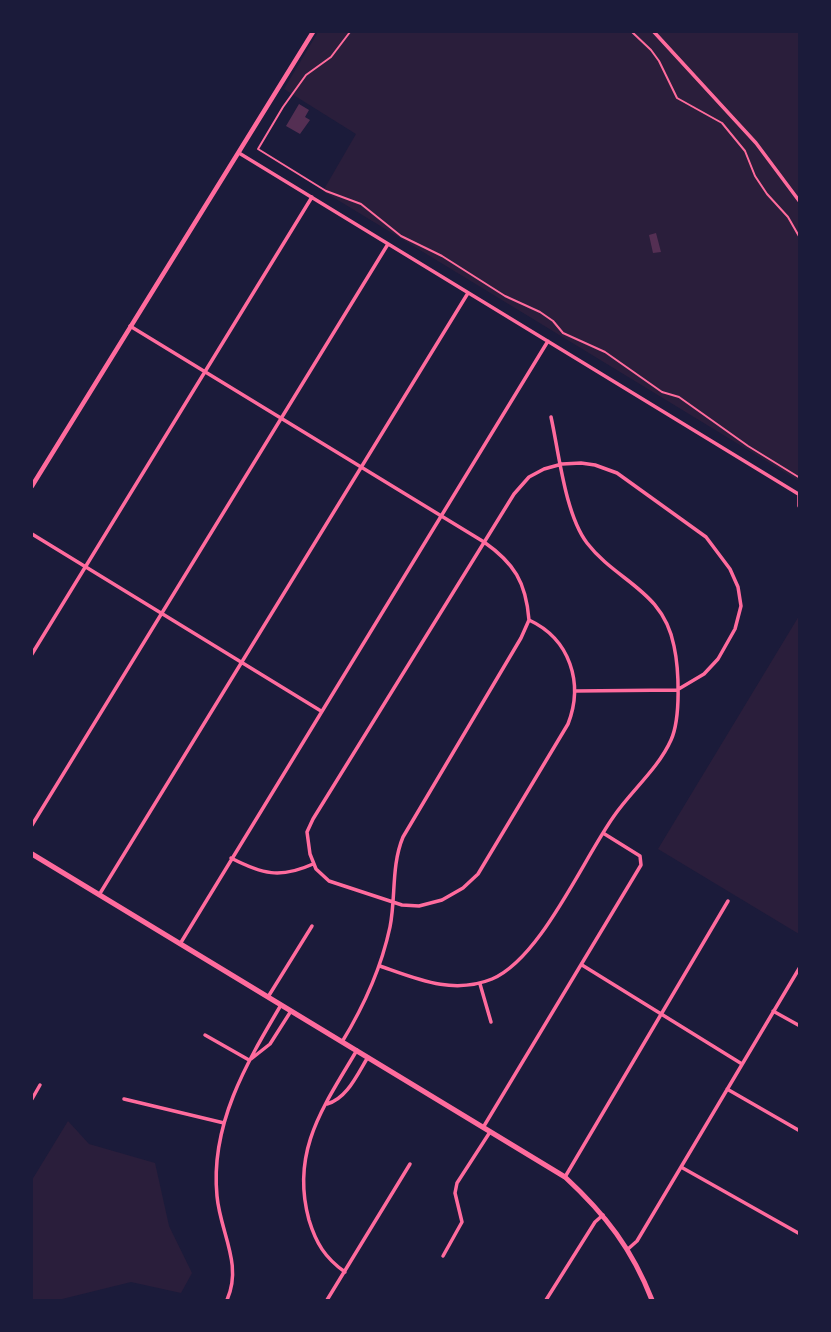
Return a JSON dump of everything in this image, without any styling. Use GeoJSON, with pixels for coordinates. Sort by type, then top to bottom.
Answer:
{"type":"FeatureCollection","features":[{"type":"Feature","properties":{"kind":"main road"},"geometry":{"type":"LineString","coordinates":[[32,854],[565,1177],[603,1214],[628,1249],[652,1300]]}},
{"type":"Feature","properties":{"kind":"street"},"geometry":{"type":"LineString","coordinates":[[32,486],[313,32]]}},
{"type":"Feature","properties":{"kind":"street"},"geometry":{"type":"LineString","coordinates":[[654,32],[756,143],[800,202]]}},
{"type":"Feature","properties":{"kind":"street"},"geometry":{"type":"LineString","coordinates":[[237,151],[799,495],[799,507]]}},
{"type":"Feature","properties":{"kind":"street"},"geometry":{"type":"LineString","coordinates":[[32,654],[312,197]]}},
{"type":"Feature","properties":{"kind":"street"},"geometry":{"type":"LineString","coordinates":[[32,825],[388,244]]}},
{"type":"Feature","properties":{"kind":"street"},"geometry":{"type":"LineString","coordinates":[[99,895],[468,293]]}},
{"type":"Feature","properties":{"kind":"street"},"geometry":{"type":"LineString","coordinates":[[130,326],[499,552],[514,568],[524,593],[529,620],[521,638],[402,836],[394,865],[393,903],[380,966],[365,1001],[342,1041]]}},
{"type":"Feature","properties":{"kind":"street"},"geometry":{"type":"LineString","coordinates":[[180,944],[548,341]]}},
{"type":"Feature","properties":{"kind":"street"},"geometry":{"type":"LineString","coordinates":[[380,966],[435,985],[458,987],[480,984],[508,971],[527,953],[603,833],[672,739],[676,722],[677,690],[674,645],[662,615],[645,592],[609,566],[588,543],[575,520],[551,417]]}},
{"type":"Feature","properties":{"kind":"street"},"geometry":{"type":"LineString","coordinates":[[529,620],[538,624],[561,645],[571,665],[576,691],[572,716],[478,874],[455,894],[434,903],[411,906],[393,903],[335,884],[319,873],[313,864],[307,838],[313,819],[514,494],[524,482],[544,469],[562,464],[595,465],[617,473],[700,531],[730,569],[741,598],[740,614],[724,650],[711,667],[677,690],[576,691]]}},
{"type":"Feature","properties":{"kind":"street"},"geometry":{"type":"LineString","coordinates":[[32,534],[321,711]]}},
{"type":"Feature","properties":{"kind":"street"},"geometry":{"type":"LineString","coordinates":[[484,1126],[641,865],[640,856],[603,833]]}},
{"type":"Feature","properties":{"kind":"street"},"geometry":{"type":"LineString","coordinates":[[231,858],[265,873],[291,872],[313,864]]}},
{"type":"Feature","properties":{"kind":"street"},"geometry":{"type":"LineString","coordinates":[[565,1177],[728,901]]}},
{"type":"Feature","properties":{"kind":"street"},"geometry":{"type":"LineString","coordinates":[[268,997],[312,926]]}},
{"type":"Feature","properties":{"kind":"street"},"geometry":{"type":"LineString","coordinates":[[582,965],[741,1064]]}},
{"type":"Feature","properties":{"kind":"street"},"geometry":{"type":"LineString","coordinates":[[628,1249],[637,1241],[800,967]]}},
{"type":"Feature","properties":{"kind":"street"},"geometry":{"type":"LineString","coordinates":[[480,984],[491,1022]]}},
{"type":"Feature","properties":{"kind":"street"},"geometry":{"type":"LineString","coordinates":[[227,1300],[232,1287],[234,1268],[219,1210],[216,1170],[219,1142],[233,1094],[281,1005]]}},
{"type":"Feature","properties":{"kind":"street"},"geometry":{"type":"LineString","coordinates":[[249,1060],[270,1044],[291,1011]]}},
{"type":"Feature","properties":{"kind":"street"},"geometry":{"type":"LineString","coordinates":[[773,1011],[800,1026]]}},
{"type":"Feature","properties":{"kind":"street"},"geometry":{"type":"LineString","coordinates":[[205,1035],[249,1060]]}},
{"type":"Feature","properties":{"kind":"street"},"geometry":{"type":"LineString","coordinates":[[345,1272],[328,1258],[315,1239],[304,1197],[303,1182],[306,1148],[312,1129],[357,1050]]}},
{"type":"Feature","properties":{"kind":"street"},"geometry":{"type":"LineString","coordinates":[[327,1104],[342,1095],[368,1057]]}},
{"type":"Feature","properties":{"kind":"street"},"geometry":{"type":"LineString","coordinates":[[32,1099],[40,1085]]}},
{"type":"Feature","properties":{"kind":"street"},"geometry":{"type":"LineString","coordinates":[[727,1089],[800,1131]]}},
{"type":"Feature","properties":{"kind":"street"},"geometry":{"type":"LineString","coordinates":[[124,1100],[225,1122]]}},
{"type":"Feature","properties":{"kind":"street"},"geometry":{"type":"LineString","coordinates":[[443,1256],[462,1222],[455,1188],[491,1130]]}},
{"type":"Feature","properties":{"kind":"street"},"geometry":{"type":"LineString","coordinates":[[327,1300],[410,1164]]}},
{"type":"Feature","properties":{"kind":"street"},"geometry":{"type":"LineString","coordinates":[[681,1167],[800,1234]]}},
{"type":"Feature","properties":{"kind":"street"},"geometry":{"type":"LineString","coordinates":[[546,1300],[595,1222],[603,1214]]}},
{"type":"Feature","properties":{"kind":"path"},"geometry":{"type":"LineString","coordinates":[[350,32],[331,57],[306,75],[258,149],[326,191],[361,204],[401,236],[442,256],[505,296],[540,312],[553,321],[563,333],[605,352],[662,391],[679,397],[748,446],[800,478]]}},
{"type":"Feature","properties":{"kind":"path"},"geometry":{"type":"LineString","coordinates":[[632,32],[651,50],[677,99],[722,123],[745,151],[755,176],[788,217],[800,238]]}},
{"type":"Feature","properties":{"kind":"shaded area"},"geometry":{"type":"Polygon","coordinates":[[[318,32],[799,32],[799,481],[323,191],[356,134],[284,89],[318,32]]]}},
{"type":"Feature","properties":{"kind":"shaded area"},"geometry":{"type":"Polygon","coordinates":[[[799,616],[799,934],[658,849],[799,616]]]}},
{"type":"Feature","properties":{"kind":"shaded area"},"geometry":{"type":"Polygon","coordinates":[[[68,1121],[89,1144],[155,1163],[169,1226],[192,1273],[181,1293],[131,1282],[58,1300],[32,1300],[32,1180],[68,1121]]]}},
{"type":"Feature","properties":{"kind":"building"},"geometry":{"type":"Polygon","coordinates":[[[299,104],[309,110],[305,117],[310,120],[300,134],[286,126],[299,104]]]}},
{"type":"Feature","properties":{"kind":"building"},"geometry":{"type":"Polygon","coordinates":[[[656,233],[661,252],[653,253],[649,235],[656,233]]]}}]}
